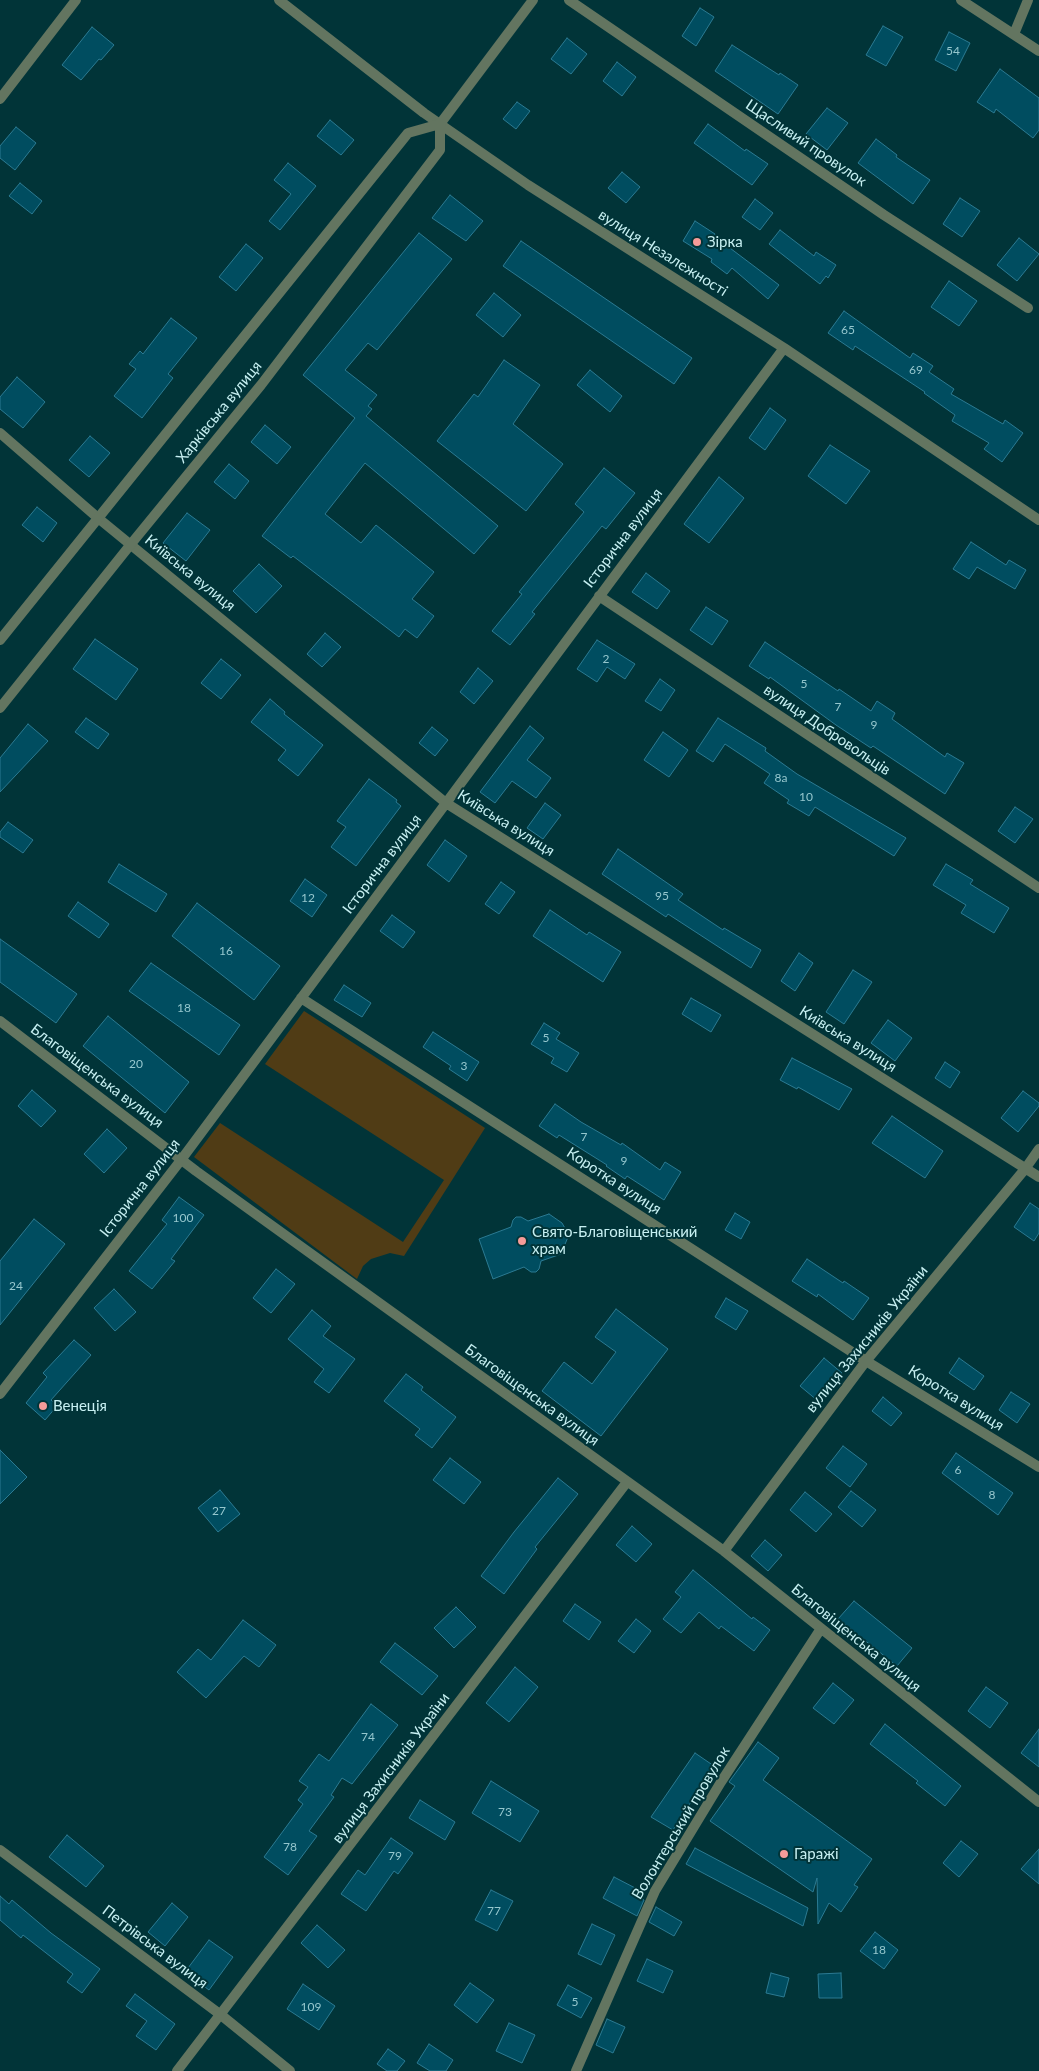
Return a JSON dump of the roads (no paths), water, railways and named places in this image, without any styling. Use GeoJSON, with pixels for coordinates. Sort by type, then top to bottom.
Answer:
{"type":"FeatureCollection","features":[{"type":"Feature","properties":{"kind":"street"},"geometry":{"type":"LineString","coordinates":[[0,99],[76,0]]}},
{"type":"Feature","properties":{"kind":"street","name":"вулиця Незалежності"},"geometry":{"type":"LineString","coordinates":[[279,0],[440,124],[528,185],[784,348],[1039,520]]}},
{"type":"Feature","properties":{"kind":"street"},"geometry":{"type":"LineString","coordinates":[[440,124],[534,0]]}},
{"type":"Feature","properties":{"kind":"street","name":"Щасливий провулок"},"geometry":{"type":"LineString","coordinates":[[569,0],[884,215],[1028,308]]}},
{"type":"Feature","properties":{"kind":"street"},"geometry":{"type":"LineString","coordinates":[[961,0],[1039,51]]}},
{"type":"Feature","properties":{"kind":"street"},"geometry":{"type":"LineString","coordinates":[[1014,34],[1028,0]]}},
{"type":"Feature","properties":{"kind":"street","name":"Харківська вулиця"},"geometry":{"type":"LineString","coordinates":[[0,640],[408,133],[440,124],[440,150],[262,385],[130,544],[0,708]]}},
{"type":"Feature","properties":{"kind":"street","name":"Історична вулиця"},"geometry":{"type":"LineString","coordinates":[[0,1394],[181,1160],[784,348]]}},
{"type":"Feature","properties":{"kind":"street","name":"Київська вулиця"},"geometry":{"type":"LineString","coordinates":[[0,433],[98,518],[446,803],[1039,1177]]}},
{"type":"Feature","properties":{"kind":"street","name":"вулиця Добровольців"},"geometry":{"type":"LineString","coordinates":[[599,596],[1039,888]]}},
{"type":"Feature","properties":{"kind":"street","name":"Коротка вулиця"},"geometry":{"type":"LineString","coordinates":[[301,998],[866,1361],[1039,1467]]}},
{"type":"Feature","properties":{"kind":"street","name":"Благовіщенська вулиця"},"geometry":{"type":"LineString","coordinates":[[0,1021],[181,1160],[724,1551],[820,1630],[1039,1802]]}},
{"type":"Feature","properties":{"kind":"street","name":"вулиця Захисників України"},"geometry":{"type":"LineString","coordinates":[[724,1551],[866,1361],[1025,1169],[1039,1149]]}},
{"type":"Feature","properties":{"kind":"street","name":"вулиця Захисників України"},"geometry":{"type":"LineString","coordinates":[[177,2071],[627,1482]]}},
{"type":"Feature","properties":{"kind":"street","name":"Волонтерський провулок"},"geometry":{"type":"LineString","coordinates":[[576,2071],[655,1891],[727,1774],[820,1630]]}},
{"type":"Feature","properties":{"kind":"street","name":"Петрівська вулиця"},"geometry":{"type":"LineString","coordinates":[[0,1850],[221,2015],[290,2071]]}},
{"type":"Feature","properties":{"kind":"place","name":"Зірка"},"geometry":{"type":"Point","coordinates":[697,242]}},
{"type":"Feature","properties":{"kind":"place","name":"Свято-Благовіщенський храм"},"geometry":{"type":"Point","coordinates":[522,1241]}},
{"type":"Feature","properties":{"kind":"place","name":"Венеція"},"geometry":{"type":"Point","coordinates":[43,1406]}},
{"type":"Feature","properties":{"kind":"place","name":"Гаражі"},"geometry":{"type":"Point","coordinates":[784,1854]}}]}
